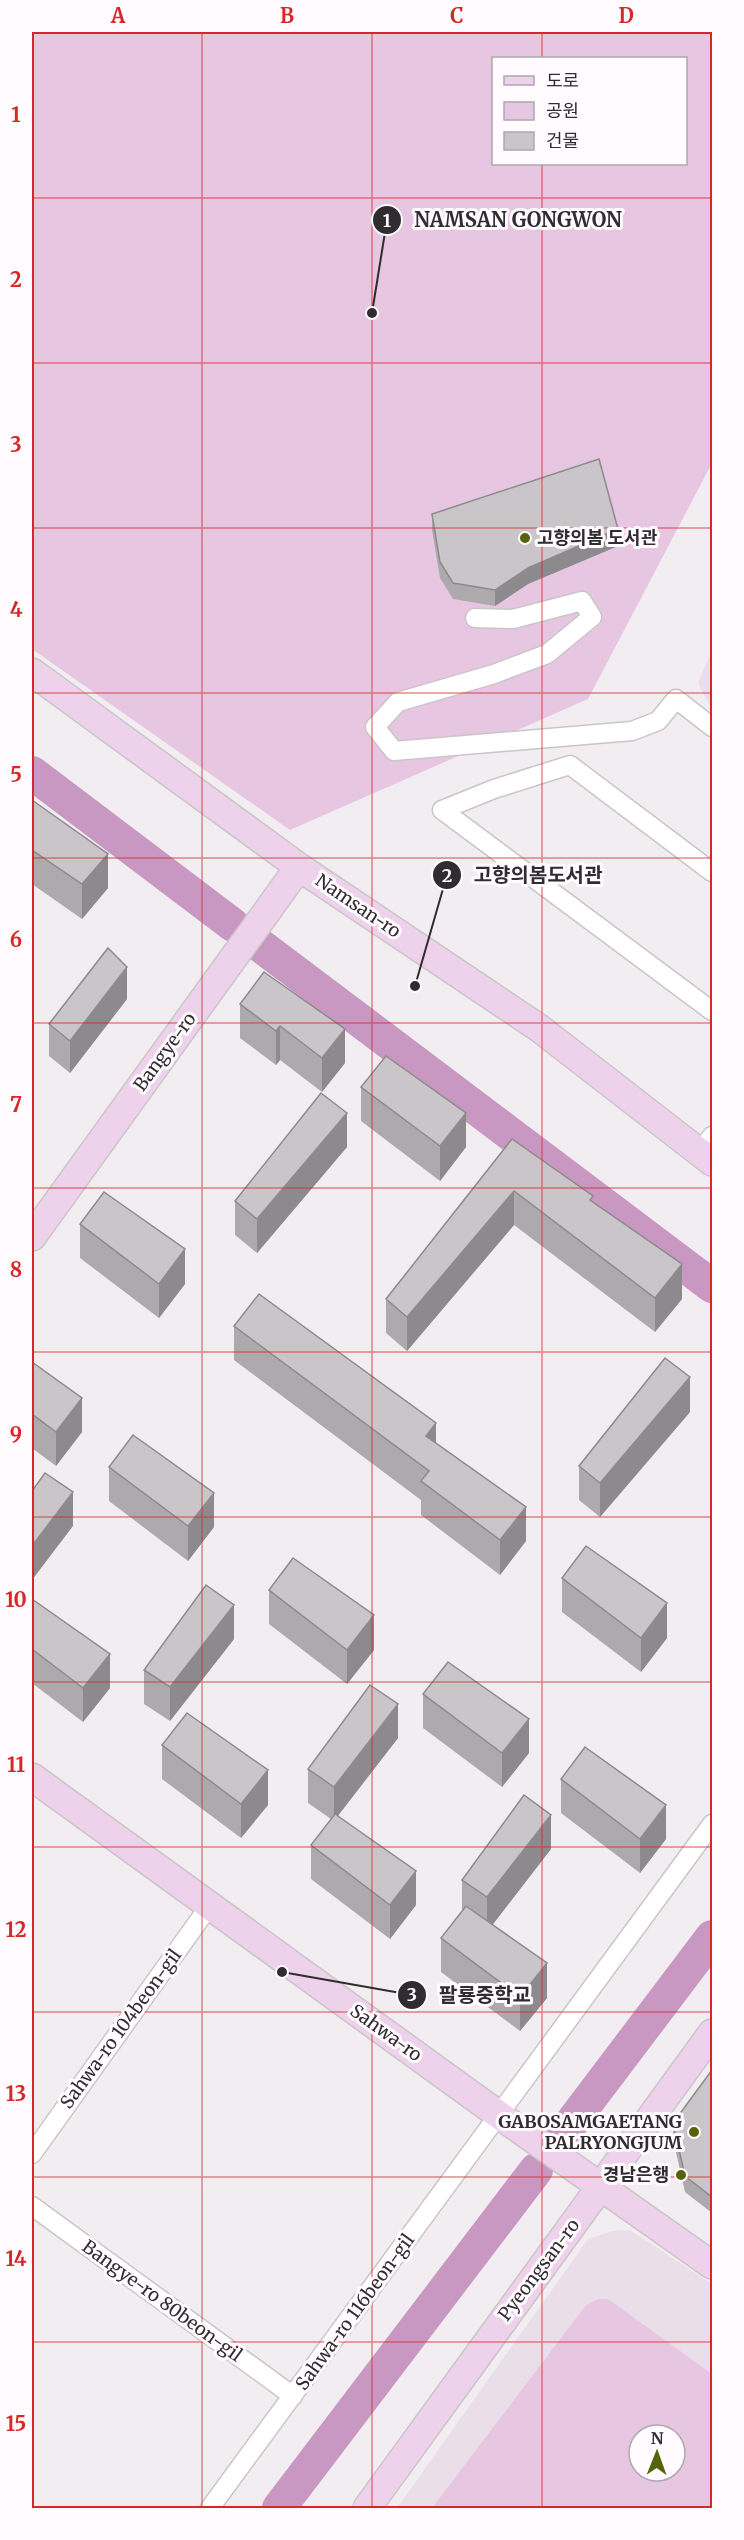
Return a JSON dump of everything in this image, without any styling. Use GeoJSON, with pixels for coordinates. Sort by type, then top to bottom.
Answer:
{"type":"FeatureCollection","features":[{"type":"Feature","properties":{"kind":"main road","name":"Namsan-ro"},"geometry":{"type":"LineString","coordinates":[[32,672],[299,867],[538,1028],[708,1150]]}},
{"type":"Feature","properties":{"kind":"main road","name":"Bangye-ro"},"geometry":{"type":"LineString","coordinates":[[32,1237],[299,867]]}},
{"type":"Feature","properties":{"kind":"main road","name":"Sahwa-ro"},"geometry":{"type":"LineString","coordinates":[[32,1777],[712,2265]]}},
{"type":"Feature","properties":{"kind":"main road","name":"Pyeongsan-ro"},"geometry":{"type":"LineString","coordinates":[[367,2508],[712,2033]]}},
{"type":"Feature","properties":{"kind":"street"},"geometry":{"type":"LineString","coordinates":[[475,618],[513,619],[582,600],[592,617],[547,654],[494,674],[398,702],[375,727],[394,751],[632,731],[658,722],[676,699],[712,727]]}},
{"type":"Feature","properties":{"kind":"street"},"geometry":{"type":"LineString","coordinates":[[712,872],[570,765],[494,789],[442,810],[712,1011]]}},
{"type":"Feature","properties":{"kind":"street","name":"Sahwa-ro 116beon-gil"},"geometry":{"type":"LineString","coordinates":[[210,2508],[712,1824]]}},
{"type":"Feature","properties":{"kind":"street","name":"Sahwa-ro 104beon-gil"},"geometry":{"type":"LineString","coordinates":[[32,2154],[210,1905]]}},
{"type":"Feature","properties":{"kind":"street","name":"Bangye-ro 80beon-gil"},"geometry":{"type":"LineString","coordinates":[[32,2206],[293,2396]]}},
{"type":"Feature","properties":{"kind":"shaded area"},"geometry":{"type":"Polygon","coordinates":[[[712,650],[712,708],[698,683],[712,650]]]}},
{"type":"Feature","properties":{"kind":"shaded area"},"geometry":{"type":"Polygon","coordinates":[[[630,2230],[712,2284],[712,2508],[397,2508],[588,2239],[612,2231],[630,2230]]]}},
{"type":"Feature","properties":{"kind":"green space"},"geometry":{"type":"Polygon","coordinates":[[[32,32],[712,32],[712,463],[588,699],[290,830],[32,649],[32,32]]]}},
{"type":"Feature","properties":{"kind":"green space"},"geometry":{"type":"Polygon","coordinates":[[[598,2299],[608,2299],[712,2374],[712,2508],[432,2508],[586,2305],[598,2299]]]}},
{"type":"Feature","properties":{"kind":"building","name":"고향의봄 도서관"},"geometry":{"type":"Polygon","coordinates":[[[599,459],[618,529],[528,568],[495,590],[453,583],[440,562],[432,514],[599,459]]]}},
{"type":"Feature","properties":{"kind":"building"},"geometry":{"type":"Polygon","coordinates":[[[32,800],[108,854],[82,884],[32,850],[32,800]]]}},
{"type":"Feature","properties":{"kind":"building"},"geometry":{"type":"Polygon","coordinates":[[[108,948],[127,967],[70,1041],[49,1024],[108,948]]]}},
{"type":"Feature","properties":{"kind":"building"},"geometry":{"type":"Polygon","coordinates":[[[264,972],[345,1029],[322,1058],[280,1026],[276,1031],[240,1004],[264,972]]]}},
{"type":"Feature","properties":{"kind":"building"},"geometry":{"type":"Polygon","coordinates":[[[386,1056],[466,1113],[440,1146],[361,1087],[386,1056]]]}},
{"type":"Feature","properties":{"kind":"building"},"geometry":{"type":"Polygon","coordinates":[[[321,1093],[347,1113],[257,1219],[235,1201],[321,1093]]]}},
{"type":"Feature","properties":{"kind":"building"},"geometry":{"type":"Polygon","coordinates":[[[512,1139],[593,1196],[590,1200],[682,1264],[655,1298],[514,1191],[407,1317],[386,1299],[512,1139]]]}},
{"type":"Feature","properties":{"kind":"building"},"geometry":{"type":"Polygon","coordinates":[[[104,1192],[185,1249],[159,1284],[80,1224],[104,1192]]]}},
{"type":"Feature","properties":{"kind":"building"},"geometry":{"type":"Polygon","coordinates":[[[259,1294],[436,1423],[426,1436],[526,1507],[500,1540],[421,1481],[429,1471],[234,1326],[259,1294]]]}},
{"type":"Feature","properties":{"kind":"building"},"geometry":{"type":"Polygon","coordinates":[[[665,1358],[690,1377],[600,1483],[579,1466],[665,1358]]]}},
{"type":"Feature","properties":{"kind":"building"},"geometry":{"type":"Polygon","coordinates":[[[32,1362],[82,1398],[56,1432],[32,1414],[32,1362]]]}},
{"type":"Feature","properties":{"kind":"building"},"geometry":{"type":"Polygon","coordinates":[[[133,1435],[214,1493],[188,1526],[109,1467],[133,1435]]]}},
{"type":"Feature","properties":{"kind":"building"},"geometry":{"type":"Polygon","coordinates":[[[45,1473],[73,1492],[32,1546],[32,1491],[45,1473]]]}},
{"type":"Feature","properties":{"kind":"building"},"geometry":{"type":"Polygon","coordinates":[[[586,1546],[667,1603],[641,1638],[562,1578],[586,1546]]]}},
{"type":"Feature","properties":{"kind":"building"},"geometry":{"type":"Polygon","coordinates":[[[293,1558],[374,1615],[347,1650],[269,1590],[293,1558]]]}},
{"type":"Feature","properties":{"kind":"building"},"geometry":{"type":"Polygon","coordinates":[[[206,1585],[234,1605],[170,1687],[144,1670],[206,1585]]]}},
{"type":"Feature","properties":{"kind":"building"},"geometry":{"type":"Polygon","coordinates":[[[32,1599],[110,1654],[83,1688],[32,1649],[32,1599]]]}},
{"type":"Feature","properties":{"kind":"building"},"geometry":{"type":"Polygon","coordinates":[[[448,1662],[529,1719],[502,1753],[423,1694],[448,1662]]]}},
{"type":"Feature","properties":{"kind":"building"},"geometry":{"type":"Polygon","coordinates":[[[370,1685],[398,1704],[334,1787],[308,1769],[370,1685]]]}},
{"type":"Feature","properties":{"kind":"building"},"geometry":{"type":"Polygon","coordinates":[[[187,1713],[268,1770],[241,1804],[162,1745],[187,1713]]]}},
{"type":"Feature","properties":{"kind":"building"},"geometry":{"type":"Polygon","coordinates":[[[585,1747],[666,1805],[640,1839],[561,1779],[585,1747]]]}},
{"type":"Feature","properties":{"kind":"building"},"geometry":{"type":"Polygon","coordinates":[[[524,1795],[551,1815],[487,1897],[462,1880],[524,1795]]]}},
{"type":"Feature","properties":{"kind":"building"},"geometry":{"type":"Polygon","coordinates":[[[335,1814],[416,1871],[390,1905],[311,1845],[335,1814]]]}},
{"type":"Feature","properties":{"kind":"building"},"geometry":{"type":"Polygon","coordinates":[[[466,1906],[547,1963],[520,1997],[441,1938],[466,1906]]]}},
{"type":"Feature","properties":{"kind":"building"},"geometry":{"type":"Polygon","coordinates":[[[712,2070],[712,2197],[685,2176],[673,2123],[712,2070]]]}},
{"type":"Feature","properties":{"kind":"waterway"},"geometry":{"type":"LineString","coordinates":[[32,773],[233,925]]}},
{"type":"Feature","properties":{"kind":"waterway"},"geometry":{"type":"LineString","coordinates":[[261,946],[712,1286]]}},
{"type":"Feature","properties":{"kind":"waterway"},"geometry":{"type":"LineString","coordinates":[[557,2142],[712,1937]]}},
{"type":"Feature","properties":{"kind":"waterway"},"geometry":{"type":"LineString","coordinates":[[279,2508],[536,2170]]}},
{"type":"Feature","properties":{"kind":"place","name":"NAMSAN GONGWON"},"geometry":{"type":"Point","coordinates":[372,313]}},
{"type":"Feature","properties":{"kind":"place","name":"고향의봄 도서관"},"geometry":{"type":"Point","coordinates":[525,538]}},
{"type":"Feature","properties":{"kind":"place","name":"고향의봄도서관"},"geometry":{"type":"Point","coordinates":[415,986]}},
{"type":"Feature","properties":{"kind":"place","name":"팔룡중학교"},"geometry":{"type":"Point","coordinates":[282,1972]}},
{"type":"Feature","properties":{"kind":"place","name":"GABOSAMGAETANG PALRYONGJUM"},"geometry":{"type":"Point","coordinates":[694,2132]}},
{"type":"Feature","properties":{"kind":"place","name":"경남은행"},"geometry":{"type":"Point","coordinates":[681,2175]}}]}
